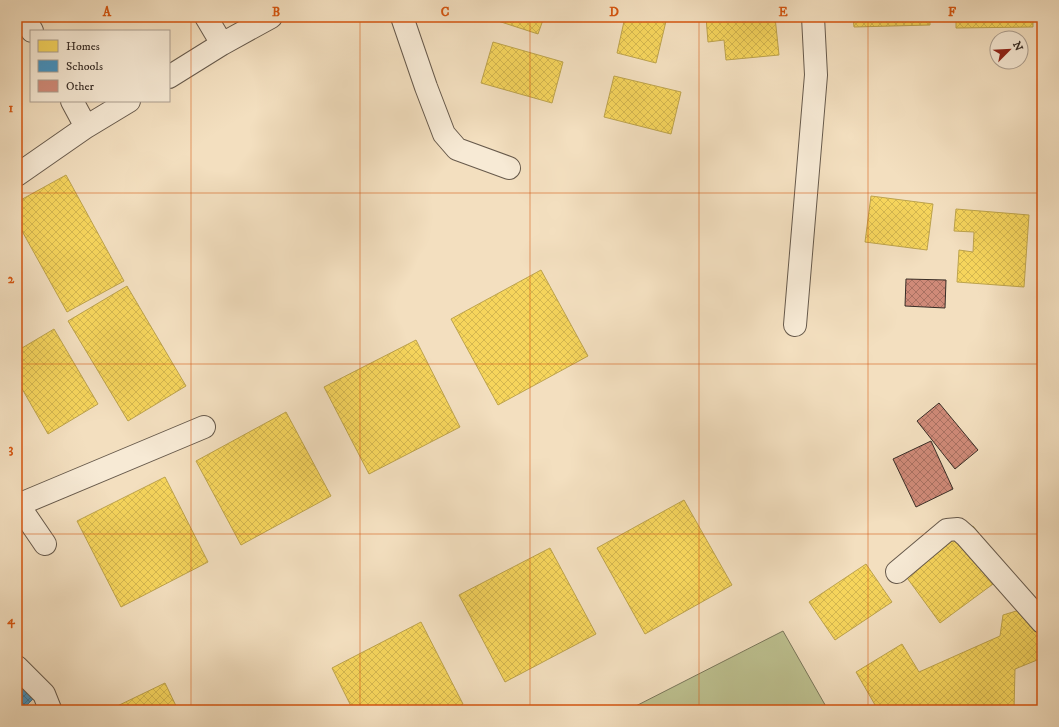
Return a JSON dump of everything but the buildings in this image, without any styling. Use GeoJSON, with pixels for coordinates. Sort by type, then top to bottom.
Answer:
{"type":"FeatureCollection","features":[{"type":"Feature","properties":{"kind":"street"},"geometry":{"type":"LineString","coordinates":[[24,17],[31,30]]}},
{"type":"Feature","properties":{"kind":"street"},"geometry":{"type":"LineString","coordinates":[[206,17],[222,44]]}},
{"type":"Feature","properties":{"kind":"street"},"geometry":{"type":"LineString","coordinates":[[170,76],[222,44],[271,17]]}},
{"type":"Feature","properties":{"kind":"street"},"geometry":{"type":"LineString","coordinates":[[402,17],[444,134],[457,149],[509,168]]}},
{"type":"Feature","properties":{"kind":"street"},"geometry":{"type":"LineString","coordinates":[[795,326],[816,75],[813,17]]}},
{"type":"Feature","properties":{"kind":"street"},"geometry":{"type":"LineString","coordinates":[[73,102],[86,127]]}},
{"type":"Feature","properties":{"kind":"street"},"geometry":{"type":"LineString","coordinates":[[17,175],[86,127],[127,102]]}},
{"type":"Feature","properties":{"kind":"street"},"geometry":{"type":"LineString","coordinates":[[45,544],[24,526],[18,504],[204,427]]}},
{"type":"Feature","properties":{"kind":"street"},"geometry":{"type":"LineString","coordinates":[[897,572],[946,530],[958,529],[966,536],[1042,622]]}},
{"type":"Feature","properties":{"kind":"street"},"geometry":{"type":"LineString","coordinates":[[17,667],[44,694],[50,709],[49,710]]}},
{"type":"Feature","properties":{"kind":"green space"},"geometry":{"type":"Polygon","coordinates":[[[783,631],[828,710],[628,710],[783,631]]]}}]}
